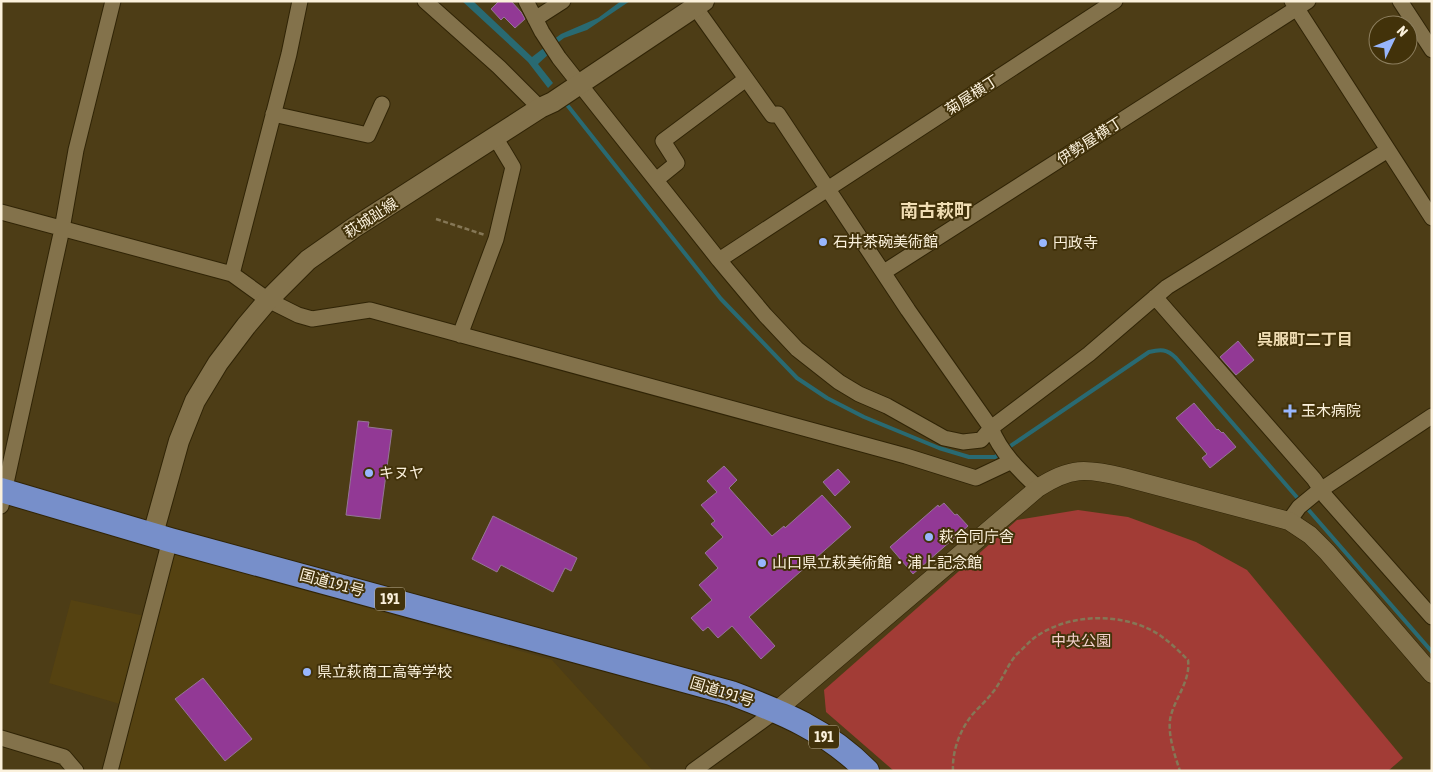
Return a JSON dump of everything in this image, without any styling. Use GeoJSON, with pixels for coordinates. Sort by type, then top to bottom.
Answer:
{"type":"FeatureCollection","features":[{"type":"Feature","properties":{"kind":"highway","name":"国道191号"},"geometry":{"type":"LineString","coordinates":[[2,495],[731,693],[777,710],[811,727],[867,771]]}},
{"type":"Feature","properties":{"kind":"highway","name":"国道191号"},"geometry":{"type":"LineString","coordinates":[[777,710],[804,737],[847,771]]}},
{"type":"Feature","properties":{"kind":"main road","name":"萩城趾線"},"geometry":{"type":"LineString","coordinates":[[162,537],[179,441],[195,401],[218,363],[246,326],[268,300],[308,260],[355,227],[581,84],[699,4]]}},
{"type":"Feature","properties":{"kind":"street"},"geometry":{"type":"LineString","coordinates":[[2,495],[62,229],[76,150],[113,1]]}},
{"type":"Feature","properties":{"kind":"street"},"geometry":{"type":"LineString","coordinates":[[232,274],[300,1]]}},
{"type":"Feature","properties":{"kind":"street"},"geometry":{"type":"LineString","coordinates":[[425,1],[499,67],[547,105]]}},
{"type":"Feature","properties":{"kind":"street"},"geometry":{"type":"LineString","coordinates":[[563,1],[533,12],[559,58],[719,260],[766,315],[797,348],[839,382],[859,394],[903,414],[944,438],[963,442],[981,440],[991,428],[1089,354],[1167,287],[1388,150]]}},
{"type":"Feature","properties":{"kind":"street","name":"菊屋横丁"},"geometry":{"type":"LineString","coordinates":[[719,260],[1115,1]]}},
{"type":"Feature","properties":{"kind":"street"},"geometry":{"type":"LineString","coordinates":[[1400,1],[1432,50]]}},
{"type":"Feature","properties":{"kind":"street"},"geometry":{"type":"LineString","coordinates":[[699,4],[746,79],[772,115],[778,114],[991,428],[1004,453],[1038,488]]}},
{"type":"Feature","properties":{"kind":"street"},"geometry":{"type":"LineString","coordinates":[[1299,4],[1432,218]]}},
{"type":"Feature","properties":{"kind":"street","name":"伊勢屋横丁"},"geometry":{"type":"LineString","coordinates":[[884,272],[1299,4]]}},
{"type":"Feature","properties":{"kind":"street"},"geometry":{"type":"LineString","coordinates":[[656,180],[677,163],[663,141],[746,79]]}},
{"type":"Feature","properties":{"kind":"street"},"geometry":{"type":"LineString","coordinates":[[273,114],[368,135],[382,104]]}},
{"type":"Feature","properties":{"kind":"street"},"geometry":{"type":"LineString","coordinates":[[460,334],[496,238],[513,167],[495,137]]}},
{"type":"Feature","properties":{"kind":"street"},"geometry":{"type":"LineString","coordinates":[[1,212],[232,274],[268,300],[298,316],[312,319],[370,310],[906,456],[976,478],[1004,453]]}},
{"type":"Feature","properties":{"kind":"street"},"geometry":{"type":"LineString","coordinates":[[1155,297],[1314,478],[1321,490],[1432,617]]}},
{"type":"Feature","properties":{"kind":"street"},"geometry":{"type":"LineString","coordinates":[[1298,510],[1321,490],[1432,416]]}},
{"type":"Feature","properties":{"kind":"street"},"geometry":{"type":"LineString","coordinates":[[693,771],[777,710],[1038,488],[1054,478],[1069,472],[1085,470],[1102,472],[1298,510]]}},
{"type":"Feature","properties":{"kind":"street"},"geometry":{"type":"LineString","coordinates":[[1298,510],[1310,535],[1327,552],[1432,674]]}},
{"type":"Feature","properties":{"kind":"street"},"geometry":{"type":"LineString","coordinates":[[110,771],[162,537]]}},
{"type":"Feature","properties":{"kind":"street"},"geometry":{"type":"LineString","coordinates":[[1,738],[64,757],[76,771]]}},
{"type":"Feature","properties":{"kind":"path"},"geometry":{"type":"LineString","coordinates":[[436,219],[496,238]]}},
{"type":"Feature","properties":{"kind":"path"},"geometry":{"type":"LineString","coordinates":[[953,771],[952,759],[960,734],[972,715],[994,692],[1015,656],[1034,638],[1057,626],[1082,620],[1105,618],[1130,623],[1154,631],[1188,660],[1189,669],[1170,720],[1173,748],[1180,771]]}},
{"type":"Feature","properties":{"kind":"shaded area","name":"県立萩商工高等学校"},"geometry":{"type":"Polygon","coordinates":[[[174,553],[552,660],[653,771],[119,771],[130,707],[49,683],[71,600],[154,618],[174,553]]]}},
{"type":"Feature","properties":{"kind":"green space","name":"中央公園"},"geometry":{"type":"Polygon","coordinates":[[[1078,510],[1128,517],[1196,542],[1247,570],[1403,758],[1388,771],[894,771],[826,712],[824,690],[1017,520],[1078,510]]]}},
{"type":"Feature","properties":{"kind":"water"},"geometry":{"type":"Polygon","coordinates":[[[462,1],[473,1],[532,57],[545,47],[550,53],[538,64],[553,83],[548,88],[528,62],[462,1]]]}},
{"type":"Feature","properties":{"kind":"water"},"geometry":{"type":"Polygon","coordinates":[[[621,1],[630,1],[587,30],[564,38],[556,44],[553,40],[561,34],[598,18],[621,1]]]}},
{"type":"Feature","properties":{"kind":"building"},"geometry":{"type":"Polygon","coordinates":[[[499,1],[511,1],[525,19],[515,28],[504,17],[501,20],[491,9],[499,1]]]}},
{"type":"Feature","properties":{"kind":"building"},"geometry":{"type":"Polygon","coordinates":[[[1238,341],[1254,360],[1236,375],[1220,357],[1238,341]]]}},
{"type":"Feature","properties":{"kind":"building"},"geometry":{"type":"Polygon","coordinates":[[[1194,403],[1217,430],[1223,432],[1236,447],[1210,468],[1202,458],[1207,454],[1176,418],[1194,403]]]}},
{"type":"Feature","properties":{"kind":"building","name":"キヌヤ"},"geometry":{"type":"Polygon","coordinates":[[[358,421],[369,422],[368,427],[392,430],[380,519],[346,515],[358,421]]]}},
{"type":"Feature","properties":{"kind":"building","name":"山口県立萩美術館・浦上記念館"},"geometry":{"type":"Polygon","coordinates":[[[724,466],[737,480],[729,488],[772,536],[784,526],[785,528],[822,495],[851,527],[749,617],[775,646],[761,659],[732,626],[718,638],[708,627],[703,631],[691,618],[712,600],[699,585],[718,568],[705,553],[723,537],[711,524],[715,521],[701,505],[717,492],[707,481],[724,466]]]}},
{"type":"Feature","properties":{"kind":"building"},"geometry":{"type":"Polygon","coordinates":[[[838,469],[850,482],[835,496],[823,482],[838,469]]]}},
{"type":"Feature","properties":{"kind":"building","name":"萩合同庁舎"},"geometry":{"type":"Polygon","coordinates":[[[944,503],[968,526],[913,574],[890,547],[938,505],[939,507],[944,503]]]}},
{"type":"Feature","properties":{"kind":"building"},"geometry":{"type":"Polygon","coordinates":[[[493,516],[577,558],[571,571],[565,568],[553,592],[501,565],[497,572],[472,559],[493,516]]]}},
{"type":"Feature","properties":{"kind":"building"},"geometry":{"type":"Polygon","coordinates":[[[203,678],[252,739],[225,761],[175,699],[203,678]]]}},
{"type":"Feature","properties":{"kind":"waterway"},"geometry":{"type":"LineString","coordinates":[[564,101],[721,299],[797,378],[827,398],[864,417],[939,448],[969,457],[995,457],[1001,453]]}},
{"type":"Feature","properties":{"kind":"waterway"},"geometry":{"type":"LineString","coordinates":[[1006,449],[1149,352],[1164,350],[1176,358],[1301,502]]}},
{"type":"Feature","properties":{"kind":"waterway"},"geometry":{"type":"LineString","coordinates":[[1306,507],[1432,652]]}},
{"type":"Feature","properties":{"kind":"place","name":"石井茶碗美術館"},"geometry":{"type":"Point","coordinates":[823,242]}},
{"type":"Feature","properties":{"kind":"place","name":"円政寺"},"geometry":{"type":"Point","coordinates":[1043,243]}},
{"type":"Feature","properties":{"kind":"place","name":"玉木病院"},"geometry":{"type":"Point","coordinates":[1290,411]}},
{"type":"Feature","properties":{"kind":"place","name":"キヌヤ"},"geometry":{"type":"Point","coordinates":[369,473]}},
{"type":"Feature","properties":{"kind":"place","name":"萩合同庁舎"},"geometry":{"type":"Point","coordinates":[929,537]}},
{"type":"Feature","properties":{"kind":"place","name":"山口県立萩美術館・浦上記念館"},"geometry":{"type":"Point","coordinates":[762,563]}},
{"type":"Feature","properties":{"kind":"place","name":"県立萩商工高等学校"},"geometry":{"type":"Point","coordinates":[307,672]}},
{"type":"Feature","properties":{"kind":"district","name":"南古萩町"},"geometry":{"type":"Point","coordinates":[936,211]}},
{"type":"Feature","properties":{"kind":"district","name":"呉服町二丁目"},"geometry":{"type":"Point","coordinates":[1305,339]}}]}
